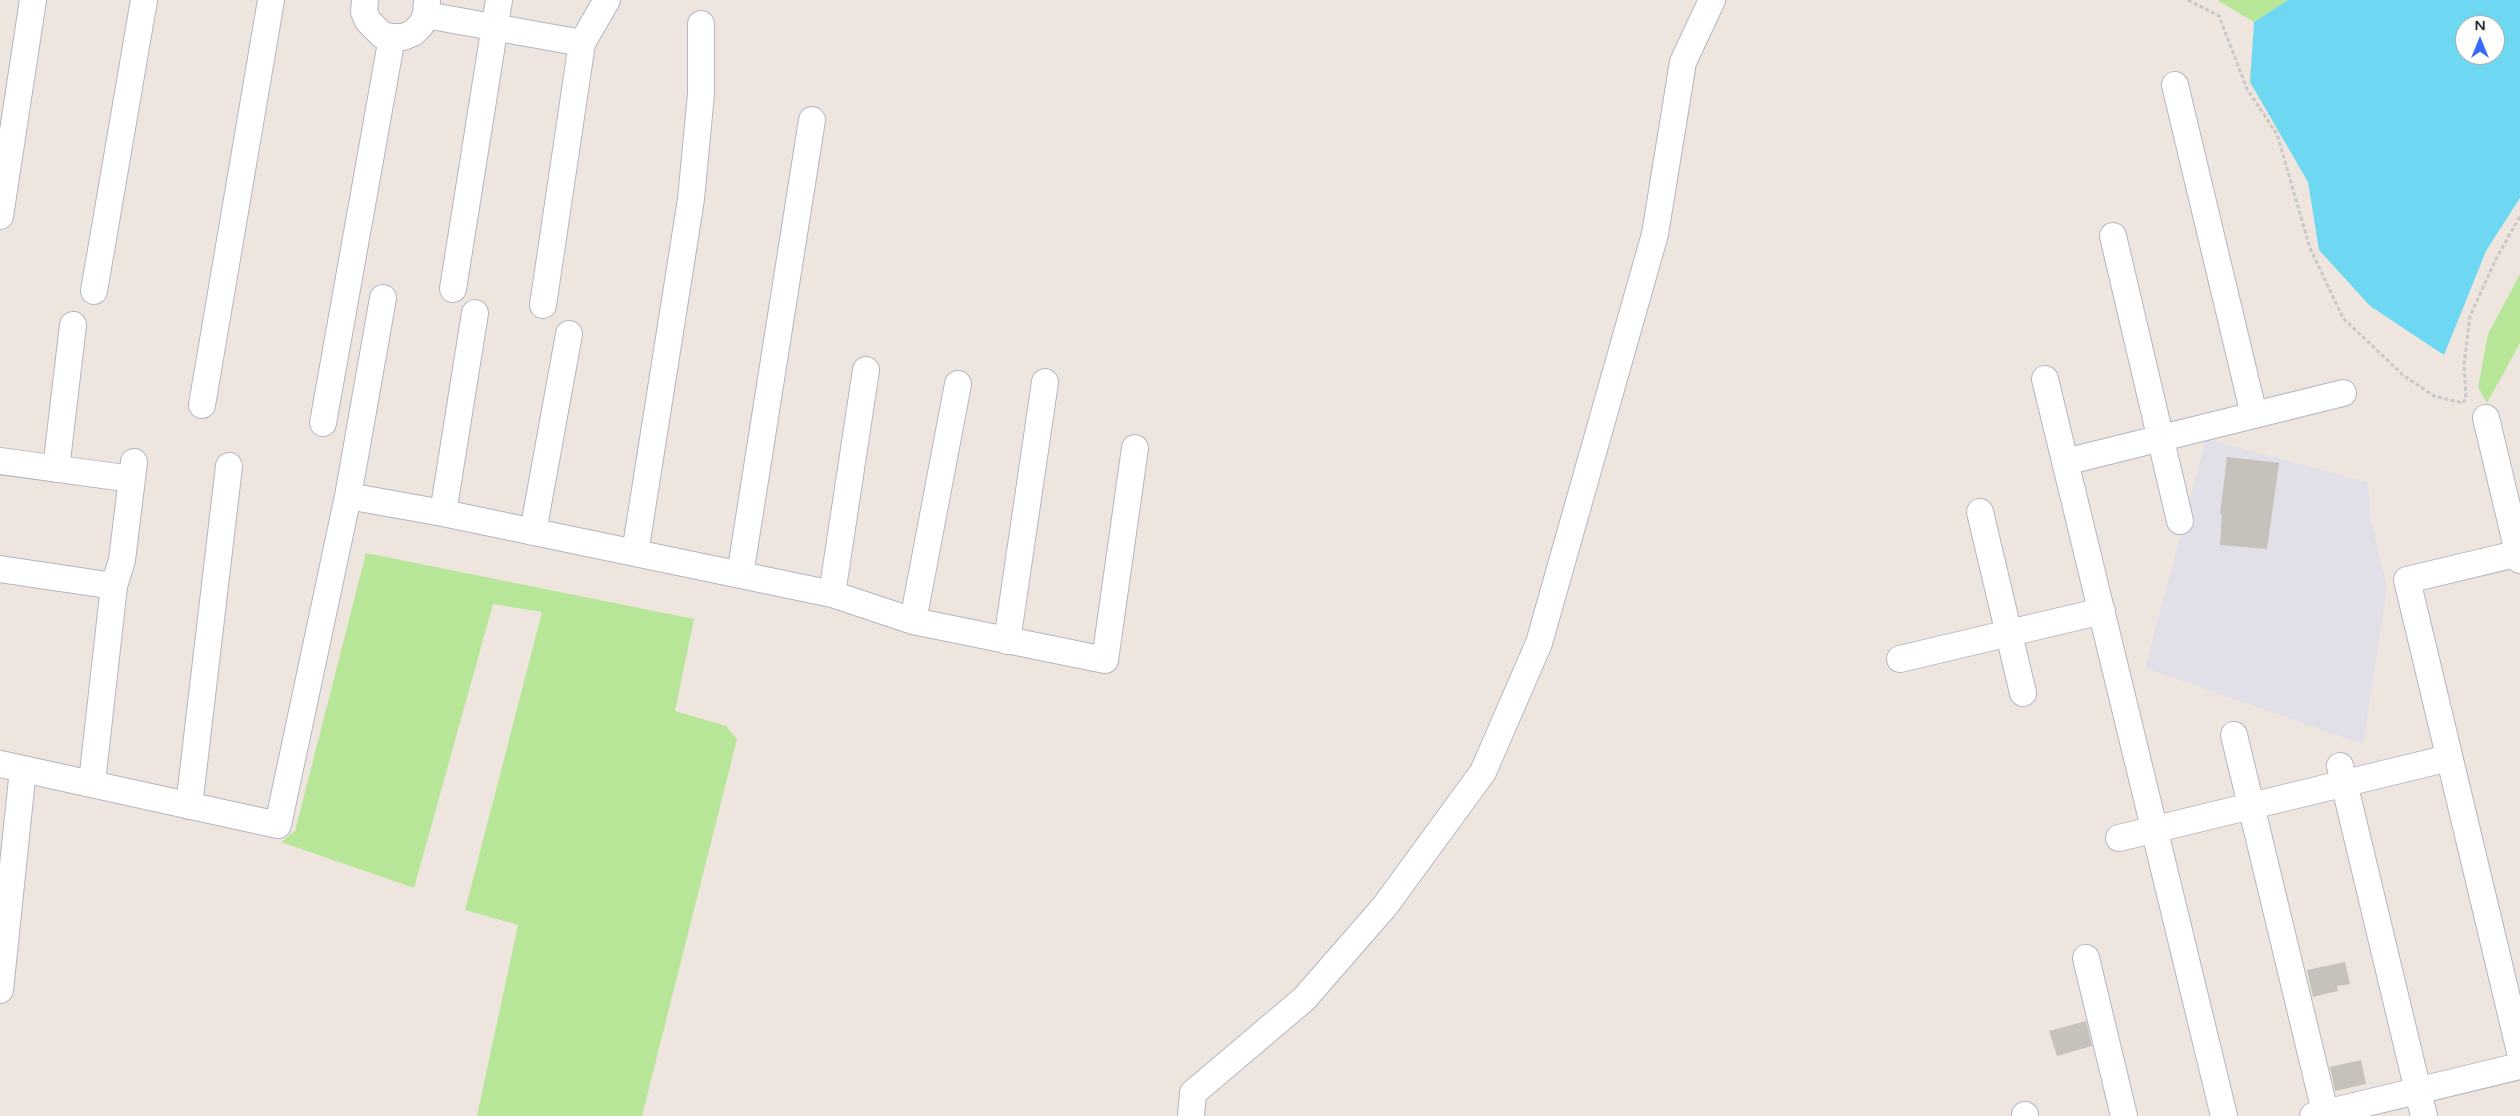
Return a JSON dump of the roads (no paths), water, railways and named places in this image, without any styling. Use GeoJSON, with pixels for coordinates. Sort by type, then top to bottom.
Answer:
{"type":"FeatureCollection","features":[{"type":"Feature","properties":{"kind":"street"},"geometry":{"type":"LineString","coordinates":[[0,216],[33,0]]}},
{"type":"Feature","properties":{"kind":"street"},"geometry":{"type":"LineString","coordinates":[[94,291],[144,0]]}},
{"type":"Feature","properties":{"kind":"street"},"geometry":{"type":"LineString","coordinates":[[202,405],[271,0]]}},
{"type":"Feature","properties":{"kind":"street"},"geometry":{"type":"LineString","coordinates":[[453,289],[499,0]]}},
{"type":"Feature","properties":{"kind":"street"},"geometry":{"type":"LineString","coordinates":[[543,305],[582,44],[607,0]]}},
{"type":"Feature","properties":{"kind":"street"},"geometry":{"type":"LineString","coordinates":[[1192,1116],[1193,1092],[1304,1000],[1385,906],[1482,772],[1539,643],[1655,234],[1683,62],[1712,0]]}},
{"type":"Feature","properties":{"kind":"street"},"geometry":{"type":"LineString","coordinates":[[361,1],[364,12],[374,29],[392,37],[403,37],[413,32],[421,25],[427,8],[495,28],[582,44]]}},
{"type":"Feature","properties":{"kind":"street"},"geometry":{"type":"LineString","coordinates":[[635,553],[691,199],[701,94],[701,24]]}},
{"type":"Feature","properties":{"kind":"street"},"geometry":{"type":"LineString","coordinates":[[323,423],[392,37]]}},
{"type":"Feature","properties":{"kind":"street"},"geometry":{"type":"LineString","coordinates":[[2175,85],[2254,415]]}},
{"type":"Feature","properties":{"kind":"street"},"geometry":{"type":"LineString","coordinates":[[740,575],[812,120]]}},
{"type":"Feature","properties":{"kind":"street"},"geometry":{"type":"LineString","coordinates":[[2113,236],[2180,521]]}},
{"type":"Feature","properties":{"kind":"street"},"geometry":{"type":"LineString","coordinates":[[0,990],[11,766],[92,782],[189,806],[278,825],[348,496],[383,298]]}},
{"type":"Feature","properties":{"kind":"street"},"geometry":{"type":"LineString","coordinates":[[443,513],[475,313]]}},
{"type":"Feature","properties":{"kind":"street"},"geometry":{"type":"LineString","coordinates":[[56,469],[73,325]]}},
{"type":"Feature","properties":{"kind":"street"},"geometry":{"type":"LineString","coordinates":[[533,532],[569,334]]}},
{"type":"Feature","properties":{"kind":"street"},"geometry":{"type":"LineString","coordinates":[[832,594],[866,370]]}},
{"type":"Feature","properties":{"kind":"street"},"geometry":{"type":"LineString","coordinates":[[2045,379],[2224,1116]]}},
{"type":"Feature","properties":{"kind":"street"},"geometry":{"type":"LineString","coordinates":[[1007,642],[1045,382]]}},
{"type":"Feature","properties":{"kind":"street"},"geometry":{"type":"LineString","coordinates":[[913,621],[958,384]]}},
{"type":"Feature","properties":{"kind":"street"},"geometry":{"type":"LineString","coordinates":[[2065,462],[2343,393]]}},
{"type":"Feature","properties":{"kind":"street"},"geometry":{"type":"LineString","coordinates":[[2486,418],[2520,556],[2407,580],[2520,1052]]}},
{"type":"Feature","properties":{"kind":"street"},"geometry":{"type":"LineString","coordinates":[[348,496],[443,513],[832,594],[913,621],[1007,642],[1105,660],[1135,448]]}},
{"type":"Feature","properties":{"kind":"street"},"geometry":{"type":"LineString","coordinates":[[0,461],[56,469],[133,471],[122,560],[114,586],[92,782]]}},
{"type":"Feature","properties":{"kind":"street"},"geometry":{"type":"LineString","coordinates":[[189,806],[229,466]]}},
{"type":"Feature","properties":{"kind":"street"},"geometry":{"type":"LineString","coordinates":[[1980,512],[2023,693]]}},
{"type":"Feature","properties":{"kind":"street"},"geometry":{"type":"LineString","coordinates":[[0,569],[114,586]]}},
{"type":"Feature","properties":{"kind":"street"},"geometry":{"type":"LineString","coordinates":[[1900,659],[2102,611]]}},
{"type":"Feature","properties":{"kind":"street"},"geometry":{"type":"LineString","coordinates":[[2234,736],[2321,1115],[2520,1066]]}},
{"type":"Feature","properties":{"kind":"street"},"geometry":{"type":"LineString","coordinates":[[2119,838],[2251,806],[2342,775],[2450,758]]}},
{"type":"Feature","properties":{"kind":"street"},"geometry":{"type":"LineString","coordinates":[[2342,775],[2424,1116]]}},
{"type":"Feature","properties":{"kind":"street"},"geometry":{"type":"LineString","coordinates":[[2086,958],[2124,1116]]}},
{"type":"Feature","properties":{"kind":"water"},"geometry":{"type":"Polygon","coordinates":[[[2288,0],[2520,0],[2520,198],[2486,251],[2444,355],[2370,306],[2319,250],[2308,182],[2250,82],[2254,22],[2288,0]]]}}]}
